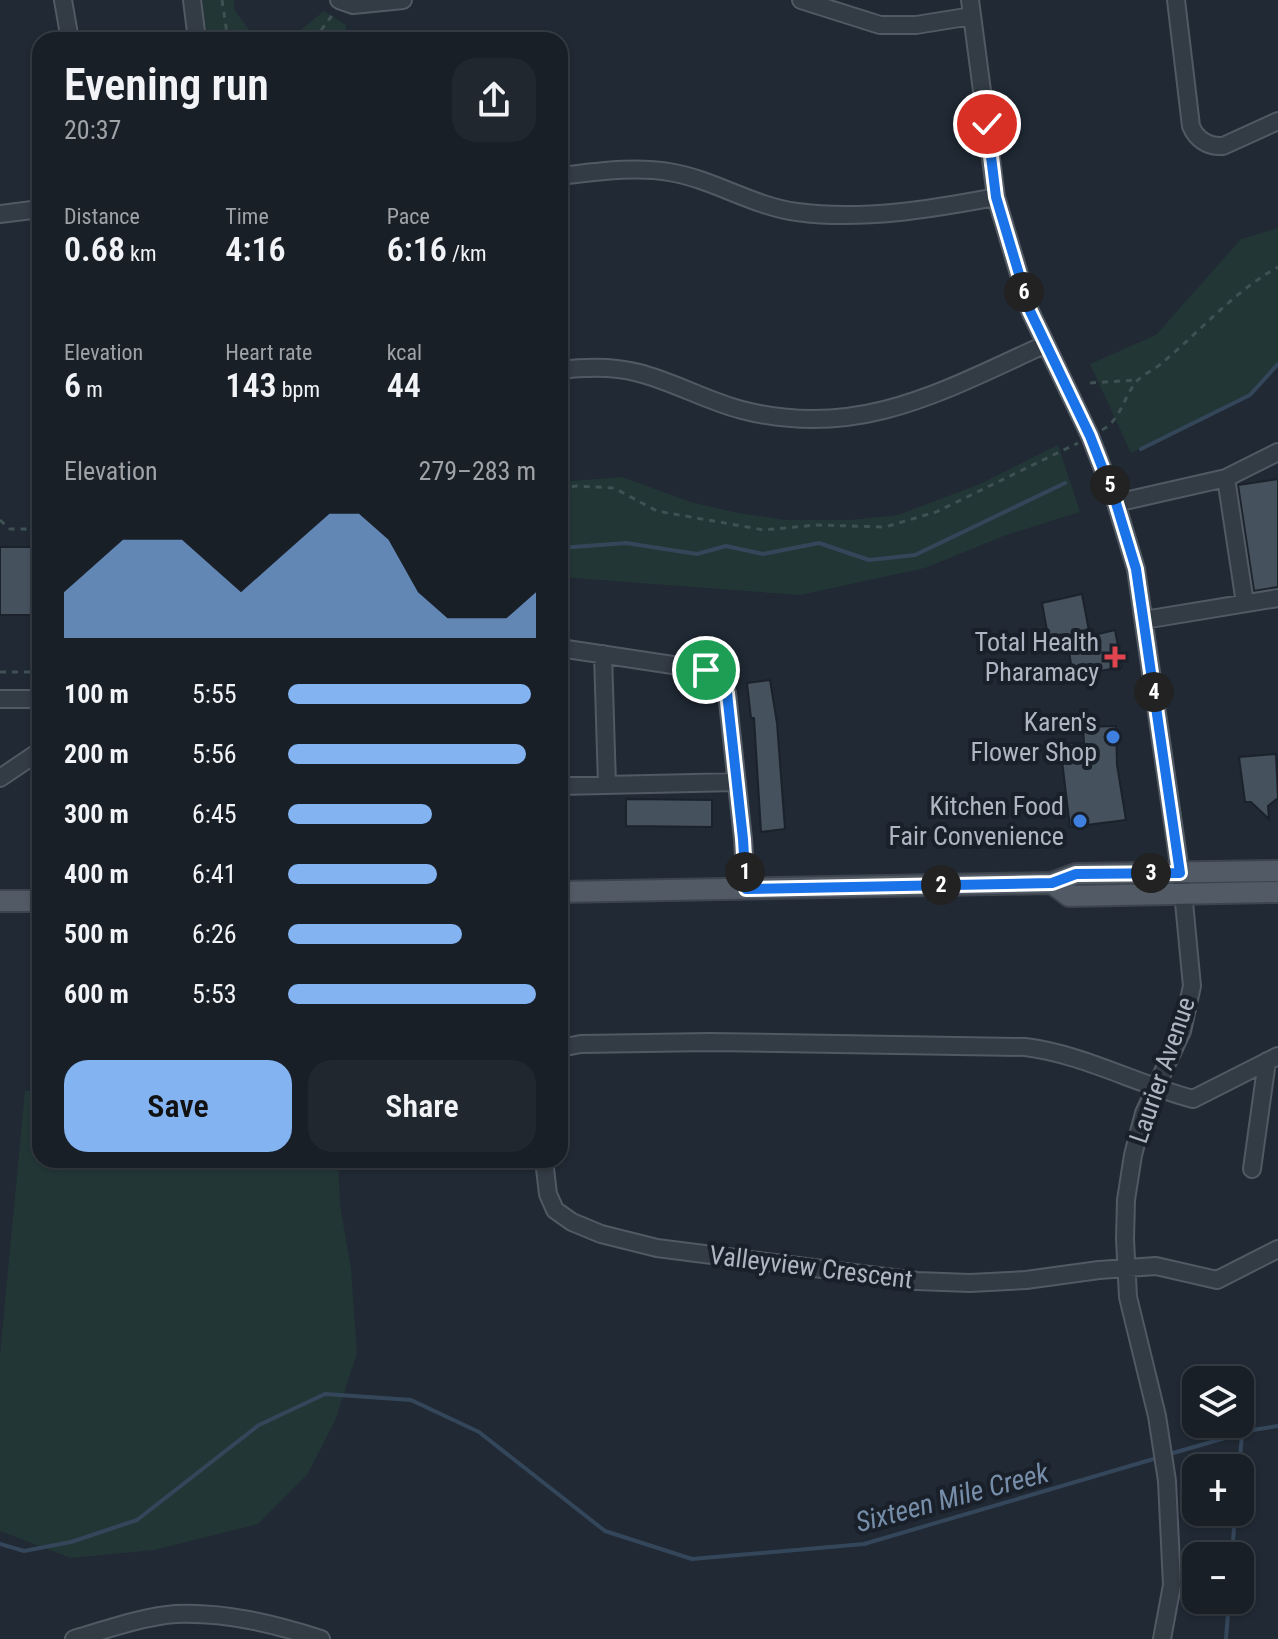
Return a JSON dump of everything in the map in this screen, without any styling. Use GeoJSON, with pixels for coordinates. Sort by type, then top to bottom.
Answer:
{"type":"FeatureCollection","features":[{"type":"Feature","properties":{"kind":"main road"},"geometry":{"type":"LineString","coordinates":[[568,892],[1052,883],[1069,896],[1278,871]]}},
{"type":"Feature","properties":{"kind":"main road"},"geometry":{"type":"LineString","coordinates":[[1182,882],[1278,892]]}},
{"type":"Feature","properties":{"kind":"main road"},"geometry":{"type":"LineString","coordinates":[[0,901],[32,901]]}},
{"type":"Feature","properties":{"kind":"street"},"geometry":{"type":"LineString","coordinates":[[63,0],[69,32]]}},
{"type":"Feature","properties":{"kind":"street"},"geometry":{"type":"LineString","coordinates":[[192,0],[196,32]]}},
{"type":"Feature","properties":{"kind":"street"},"geometry":{"type":"LineString","coordinates":[[340,1],[353,5],[403,0]]}},
{"type":"Feature","properties":{"kind":"street"},"geometry":{"type":"LineString","coordinates":[[801,0],[880,25],[916,25],[971,8]]}},
{"type":"Feature","properties":{"kind":"street"},"geometry":{"type":"LineString","coordinates":[[1176,0],[1194,134],[1214,146],[1223,146],[1278,121]]}},
{"type":"Feature","properties":{"kind":"street","name":"Laurier Avenue"},"geometry":{"type":"LineString","coordinates":[[971,8],[996,197],[1030,311],[1090,436],[1116,503],[1136,569],[1182,882],[1192,986],[1182,1031],[1144,1113],[1126,1200],[1125,1268],[1128,1297],[1157,1416],[1167,1481],[1172,1585],[1162,1639]]}},
{"type":"Feature","properties":{"kind":"street"},"geometry":{"type":"LineString","coordinates":[[568,175],[614,171],[670,172],[793,212],[825,215],[891,212],[996,197]]}},
{"type":"Feature","properties":{"kind":"street"},"geometry":{"type":"LineString","coordinates":[[0,214],[32,210]]}},
{"type":"Feature","properties":{"kind":"street"},"geometry":{"type":"LineString","coordinates":[[568,369],[635,372],[741,409],[785,418],[821,420],[898,407],[1044,345]]}},
{"type":"Feature","properties":{"kind":"street"},"geometry":{"type":"LineString","coordinates":[[1116,503],[1226,478],[1278,452]]}},
{"type":"Feature","properties":{"kind":"street"},"geometry":{"type":"LineString","coordinates":[[1226,478],[1245,603]]}},
{"type":"Feature","properties":{"kind":"street"},"geometry":{"type":"LineString","coordinates":[[1144,620],[1278,598]]}},
{"type":"Feature","properties":{"kind":"street"},"geometry":{"type":"LineString","coordinates":[[568,649],[706,670],[720,680],[727,693],[746,889]]}},
{"type":"Feature","properties":{"kind":"street"},"geometry":{"type":"LineString","coordinates":[[603,654],[607,785]]}},
{"type":"Feature","properties":{"kind":"street"},"geometry":{"type":"LineString","coordinates":[[0,699],[32,699]]}},
{"type":"Feature","properties":{"kind":"street"},"geometry":{"type":"LineString","coordinates":[[0,778],[32,756]]}},
{"type":"Feature","properties":{"kind":"street"},"geometry":{"type":"LineString","coordinates":[[568,786],[737,782]]}},
{"type":"Feature","properties":{"kind":"street"},"geometry":{"type":"LineString","coordinates":[[568,1046],[710,1042],[1025,1047],[1054,1051],[1193,1099],[1273,1059]]}},
{"type":"Feature","properties":{"kind":"street"},"geometry":{"type":"LineString","coordinates":[[1252,1169],[1273,1059]]}},
{"type":"Feature","properties":{"kind":"street","name":"Valleyview Crescent"},"geometry":{"type":"LineString","coordinates":[[545,1168],[548,1194],[555,1210],[572,1222],[601,1234],[657,1248],[930,1281],[970,1283],[1026,1280],[1125,1268]]}},
{"type":"Feature","properties":{"kind":"street"},"geometry":{"type":"LineString","coordinates":[[1125,1268],[1156,1266],[1217,1280],[1278,1249]]}},
{"type":"Feature","properties":{"kind":"street"},"geometry":{"type":"LineString","coordinates":[[74,1639],[173,1614],[219,1616],[276,1624],[321,1639]]}},
{"type":"Feature","properties":{"kind":"path"},"geometry":{"type":"LineString","coordinates":[[222,0],[227,32]]}},
{"type":"Feature","properties":{"kind":"path"},"geometry":{"type":"LineString","coordinates":[[321,32],[340,1]]}},
{"type":"Feature","properties":{"kind":"path"},"geometry":{"type":"LineString","coordinates":[[568,488],[614,488],[657,511],[764,530],[816,525],[885,527],[936,512],[1060,454],[1112,424],[1137,380],[1163,362],[1217,311],[1278,267]]}},
{"type":"Feature","properties":{"kind":"path"},"geometry":{"type":"LineString","coordinates":[[1090,383],[1137,380]]}},
{"type":"Feature","properties":{"kind":"path"},"geometry":{"type":"LineString","coordinates":[[0,520],[10,529],[32,529]]}},
{"type":"Feature","properties":{"kind":"path"},"geometry":{"type":"LineString","coordinates":[[0,672],[32,672]]}},
{"type":"Feature","properties":{"kind":"shaded area"},"geometry":{"type":"Polygon","coordinates":[[[202,0],[234,0],[235,11],[251,32],[206,32],[202,0]]]}},
{"type":"Feature","properties":{"kind":"shaded area"},"geometry":{"type":"Polygon","coordinates":[[[324,11],[346,25],[347,32],[298,32],[324,11]]]}},
{"type":"Feature","properties":{"kind":"shaded area"},"geometry":{"type":"Polygon","coordinates":[[[1278,228],[1278,364],[1250,395],[1131,453],[1090,364],[1156,335],[1241,239],[1278,228]]]}},
{"type":"Feature","properties":{"kind":"shaded area"},"geometry":{"type":"Polygon","coordinates":[[[1058,445],[1080,512],[1006,535],[925,568],[800,595],[568,578],[568,481],[622,477],[691,502],[785,520],[851,520],[898,515],[980,484],[1058,445]]]}},
{"type":"Feature","properties":{"kind":"shaded area"},"geometry":{"type":"Polygon","coordinates":[[[25,1091],[32,1091],[32,1168],[338,1168],[340,1205],[351,1269],[357,1353],[335,1421],[307,1475],[258,1524],[154,1550],[71,1558],[0,1531],[0,1355],[25,1091]]]}},
{"type":"Feature","properties":{"kind":"building"},"geometry":{"type":"Polygon","coordinates":[[[1278,479],[1278,587],[1254,591],[1238,485],[1278,479]]]}},
{"type":"Feature","properties":{"kind":"building"},"geometry":{"type":"Polygon","coordinates":[[[0,547],[32,547],[32,615],[0,615],[0,547]]]}},
{"type":"Feature","properties":{"kind":"building"},"geometry":{"type":"Polygon","coordinates":[[[1082,594],[1090,636],[1115,630],[1122,667],[1073,676],[1066,634],[1048,636],[1042,603],[1082,594]]]}},
{"type":"Feature","properties":{"kind":"building"},"geometry":{"type":"Polygon","coordinates":[[[770,680],[777,723],[785,829],[761,832],[754,718],[751,718],[747,683],[770,680]]]}},
{"type":"Feature","properties":{"kind":"building"},"geometry":{"type":"Polygon","coordinates":[[[1116,726],[1117,765],[1126,820],[1070,827],[1060,744],[1084,743],[1083,727],[1116,726]]]}},
{"type":"Feature","properties":{"kind":"building"},"geometry":{"type":"Polygon","coordinates":[[[1276,754],[1278,798],[1268,806],[1269,819],[1251,802],[1245,802],[1239,757],[1276,754]]]}},
{"type":"Feature","properties":{"kind":"building"},"geometry":{"type":"Polygon","coordinates":[[[626,799],[712,800],[712,827],[626,826],[626,799]]]}},
{"type":"Feature","properties":{"kind":"waterway"},"geometry":{"type":"LineString","coordinates":[[1141,449],[1250,395],[1278,364]]}},
{"type":"Feature","properties":{"kind":"waterway"},"geometry":{"type":"LineString","coordinates":[[568,547],[626,543],[697,554],[726,546],[763,554],[819,543],[869,560],[915,555],[1065,483]]}},
{"type":"Feature","properties":{"kind":"waterway","name":"Sixteen Mile Creek"},"geometry":{"type":"LineString","coordinates":[[0,1544],[24,1551],[71,1542],[137,1520],[259,1425],[325,1394],[411,1400],[479,1432],[605,1531],[692,1559],[864,1544],[1157,1458]]}},
{"type":"Feature","properties":{"kind":"waterway","name":"Sixteen Mile Creek"},"geometry":{"type":"LineString","coordinates":[[1166,1455],[1278,1426]]}},
{"type":"Feature","properties":{"kind":"waterway"},"geometry":{"type":"LineString","coordinates":[[1240,1454],[1242,1438]]}},
{"type":"Feature","properties":{"kind":"waterway"},"geometry":{"type":"LineString","coordinates":[[1233,1542],[1234,1526]]}},
{"type":"Feature","properties":{"kind":"waterway"},"geometry":{"type":"LineString","coordinates":[[1226,1639],[1228,1614]]}},
{"type":"Feature","properties":{"kind":"place","name":"Total Health Pharamacy"},"geometry":{"type":"Point","coordinates":[1115,657]}},
{"type":"Feature","properties":{"kind":"place","name":"Karen's Flower Shop"},"geometry":{"type":"Point","coordinates":[1113,737]}},
{"type":"Feature","properties":{"kind":"place","name":"Kitchen Food Fair Convenience"},"geometry":{"type":"Point","coordinates":[1080,821]}},
{"type":"Feature","properties":{"kind":"route"},"geometry":{"type":"LineString","coordinates":[[706,670],[720,680],[727,693],[746,889],[1052,883],[1076,874],[1180,873],[1136,569],[1116,503],[1090,436],[1030,311],[996,197],[987,124]]}}]}
